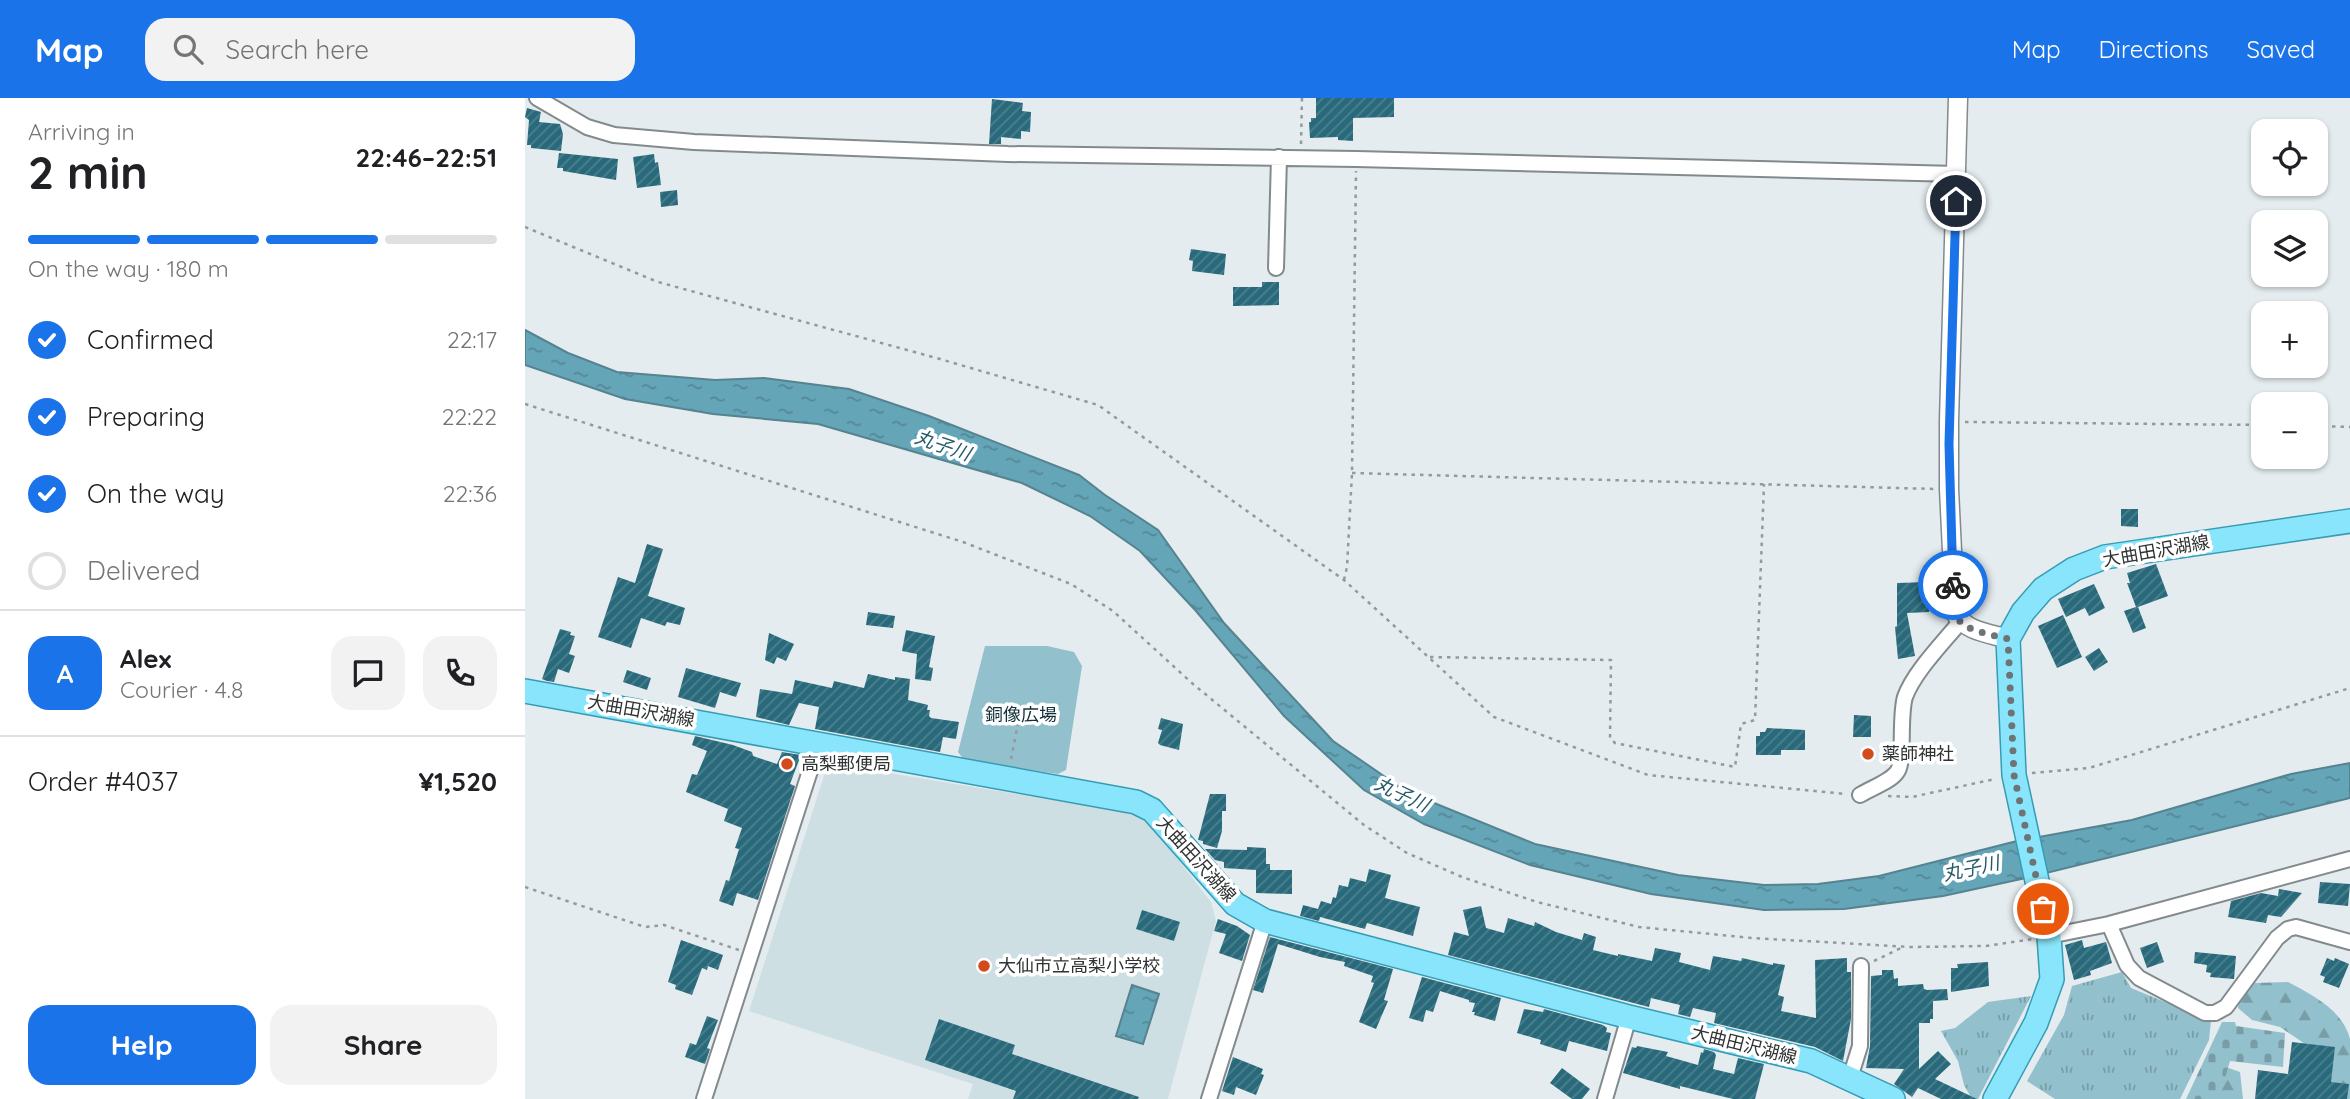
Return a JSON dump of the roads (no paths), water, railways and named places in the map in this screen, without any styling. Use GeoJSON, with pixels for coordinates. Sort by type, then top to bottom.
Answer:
{"type":"FeatureCollection","features":[{"type":"Feature","properties":{"kind":"main road","name":"大曲田沢湖線"},"geometry":{"type":"LineString","coordinates":[[2008,639],[2023,612],[2043,589],[2074,569],[2105,557],[2350,522]]}},
{"type":"Feature","properties":{"kind":"main road"},"geometry":{"type":"LineString","coordinates":[[1996,1099],[2046,999],[2052,979],[2049,936],[2014,775],[2008,639]]}},
{"type":"Feature","properties":{"kind":"main road","name":"大曲田沢湖線"},"geometry":{"type":"LineString","coordinates":[[525,691],[1136,802],[1152,810],[1235,904],[1265,921],[1629,1017],[1811,1061],[1893,1099]]}},
{"type":"Feature","properties":{"kind":"street"},"geometry":{"type":"LineString","coordinates":[[537,98],[587,127],[614,135],[694,142],[1008,154],[1300,157],[1957,174]]}},
{"type":"Feature","properties":{"kind":"street"},"geometry":{"type":"LineString","coordinates":[[1958,98],[1949,422],[1949,489],[1955,613],[1960,622],[1969,628],[2008,639]]}},
{"type":"Feature","properties":{"kind":"street"},"geometry":{"type":"LineString","coordinates":[[1276,268],[1279,157]]}},
{"type":"Feature","properties":{"kind":"street"},"geometry":{"type":"LineString","coordinates":[[1860,794],[1896,775],[1901,765],[1901,717],[1906,695],[1915,679],[1960,622]]}},
{"type":"Feature","properties":{"kind":"street"},"geometry":{"type":"LineString","coordinates":[[704,1099],[819,743]]}},
{"type":"Feature","properties":{"kind":"street"},"geometry":{"type":"LineString","coordinates":[[2049,936],[2109,924],[2350,859]]}},
{"type":"Feature","properties":{"kind":"street"},"geometry":{"type":"LineString","coordinates":[[1209,1099],[1265,921]]}},
{"type":"Feature","properties":{"kind":"street"},"geometry":{"type":"LineString","coordinates":[[2109,924],[2127,965],[2139,978],[2205,1013],[2215,1013],[2226,1007],[2277,938],[2288,929],[2296,927],[2350,942]]}},
{"type":"Feature","properties":{"kind":"street"},"geometry":{"type":"LineString","coordinates":[[1850,1078],[1860,1046],[1861,965]]}},
{"type":"Feature","properties":{"kind":"street"},"geometry":{"type":"LineString","coordinates":[[1605,1099],[1629,1017]]}},
{"type":"Feature","properties":{"kind":"water","name":"丸子川"},"geometry":{"type":"Polygon","coordinates":[[[525,330],[568,353],[617,372],[715,380],[764,378],[849,389],[929,416],[1079,475],[1158,530],[1224,623],[1333,741],[1407,792],[1535,844],[1678,875],[1764,885],[1818,884],[1879,876],[2017,841],[2132,820],[2291,774],[2350,763],[2350,798],[2026,878],[1943,896],[1844,909],[1764,910],[1651,894],[1530,865],[1424,824],[1364,790],[1284,716],[1196,611],[1140,551],[1090,516],[1022,483],[818,424],[713,414],[625,399],[525,365],[525,330]]]}},
{"type":"Feature","properties":{"kind":"water"},"geometry":{"type":"Polygon","coordinates":[[[1132,985],[1159,994],[1143,1044],[1116,1036],[1132,985]]]}},
{"type":"Feature","properties":{"kind":"place","name":"薬師神社"},"geometry":{"type":"Point","coordinates":[1868,754]}},
{"type":"Feature","properties":{"kind":"place","name":"高梨郵便局"},"geometry":{"type":"Point","coordinates":[787,764]}},
{"type":"Feature","properties":{"kind":"place","name":"大仙市立高梨小学校"},"geometry":{"type":"Point","coordinates":[984,966]}},
{"type":"Feature","properties":{"kind":"park label","name":"銅像広場"},"geometry":{"type":"Point","coordinates":[1021,715]}}]}
